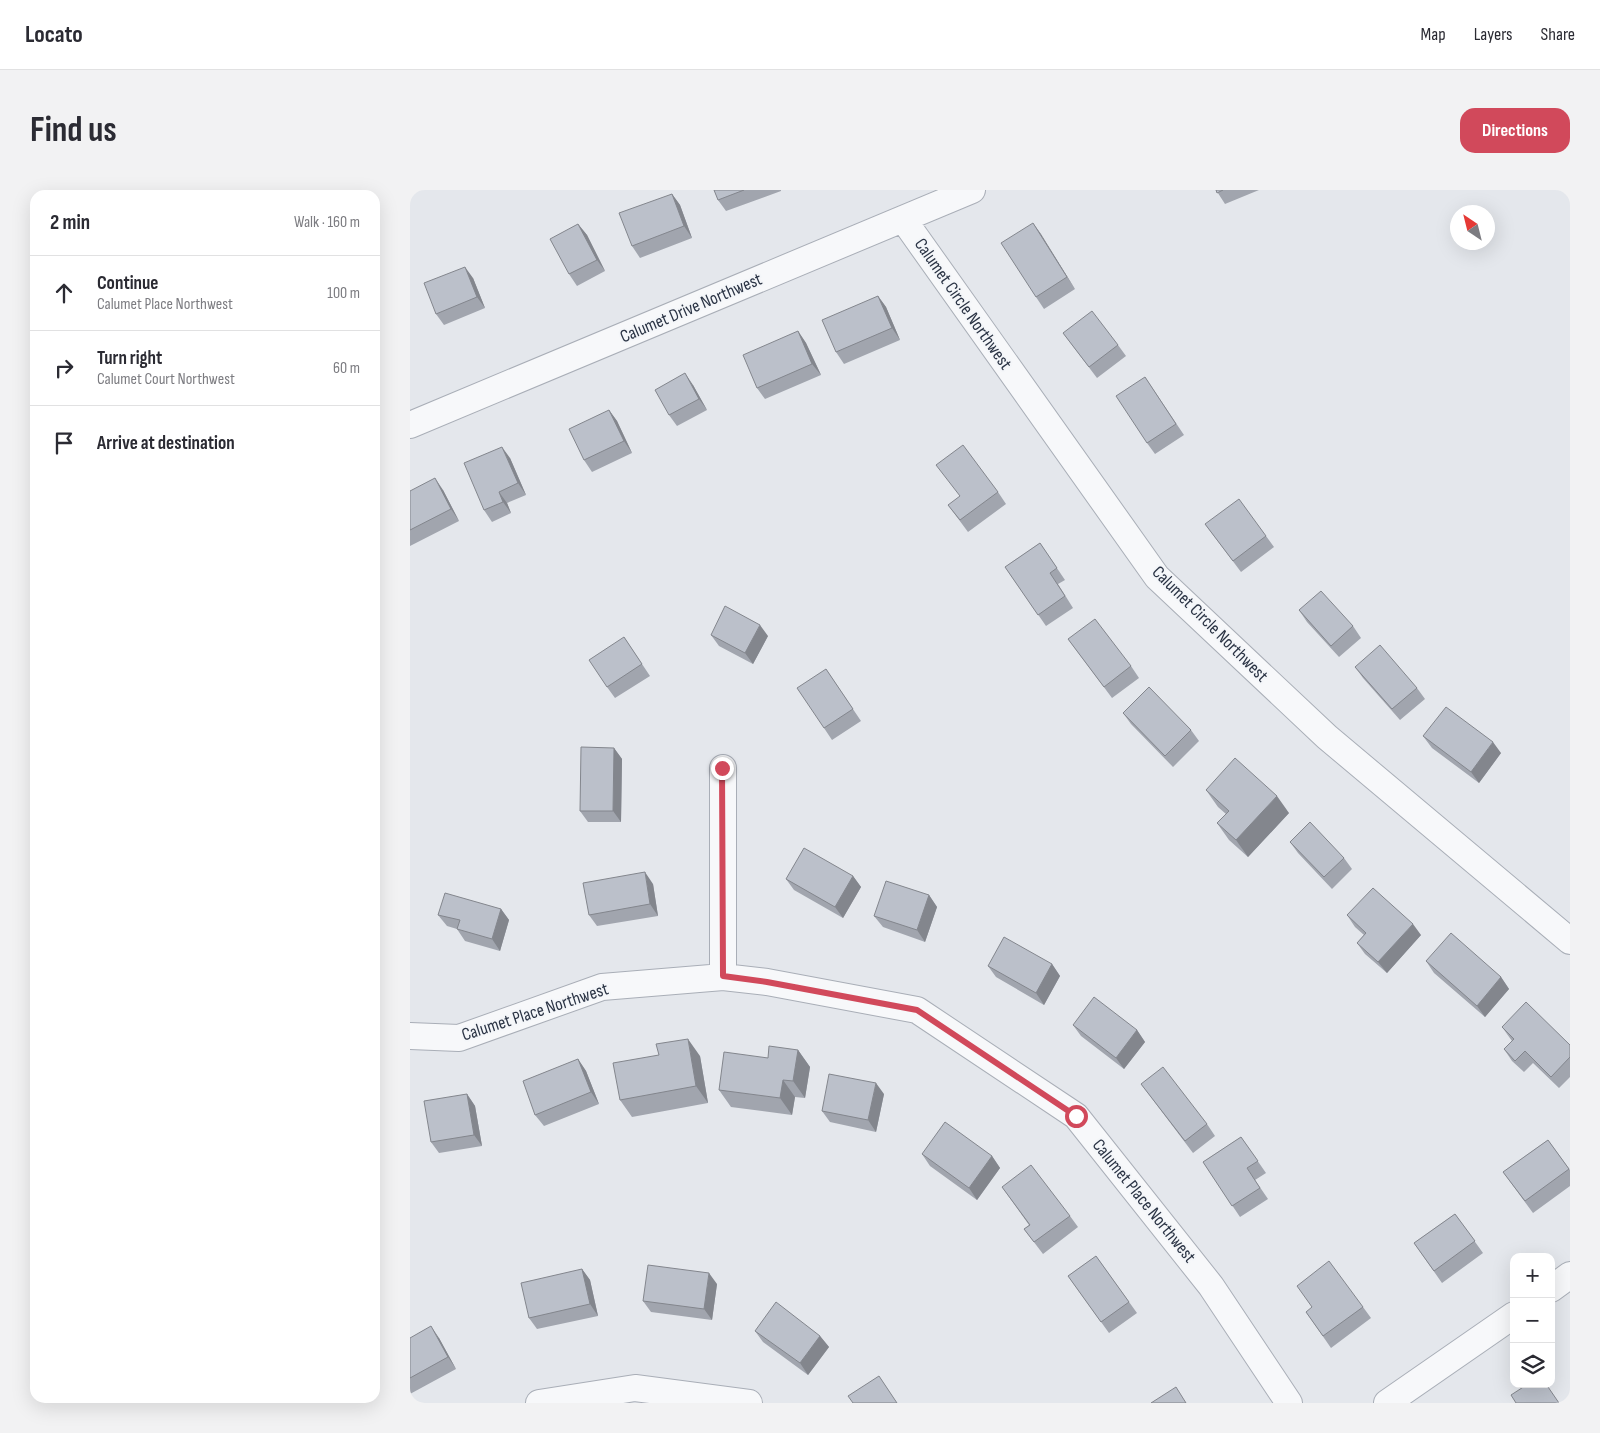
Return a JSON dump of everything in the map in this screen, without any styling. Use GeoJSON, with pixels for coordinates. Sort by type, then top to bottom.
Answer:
{"type":"FeatureCollection","features":[{"type":"Feature","properties":{"kind":"street","name":"Calumet Drive Northwest"},"geometry":{"type":"LineString","coordinates":[[410,425],[972,190]]}},
{"type":"Feature","properties":{"kind":"street","name":"Calumet Circle Northwest"},"geometry":{"type":"LineString","coordinates":[[902,219],[1157,577],[1327,737],[1570,940]]}},
{"type":"Feature","properties":{"kind":"street"},"geometry":{"type":"LineString","coordinates":[[722,768],[723,976]]}},
{"type":"Feature","properties":{"kind":"street","name":"Calumet Place Northwest"},"geometry":{"type":"LineString","coordinates":[[410,1036],[459,1038],[602,987],[723,976],[767,982],[917,1010],[1076,1116],[1211,1286],[1289,1403]]}},
{"type":"Feature","properties":{"kind":"street"},"geometry":{"type":"LineString","coordinates":[[1555,1286],[1570,1276]]}},
{"type":"Feature","properties":{"kind":"street"},"geometry":{"type":"LineString","coordinates":[[1387,1403],[1510,1318]]}},
{"type":"Feature","properties":{"kind":"street"},"geometry":{"type":"LineString","coordinates":[[539,1403],[636,1388],[748,1403]]}},
{"type":"Feature","properties":{"kind":"building"},"geometry":{"type":"Polygon","coordinates":[[[714,190],[744,190],[718,200],[714,190]]]}},
{"type":"Feature","properties":{"kind":"building"},"geometry":{"type":"Polygon","coordinates":[[[672,194],[684,226],[632,246],[619,213],[672,194]]]}},
{"type":"Feature","properties":{"kind":"building"},"geometry":{"type":"Polygon","coordinates":[[[1033,223],[1067,277],[1036,297],[1001,243],[1033,223]]]}},
{"type":"Feature","properties":{"kind":"building"},"geometry":{"type":"Polygon","coordinates":[[[578,224],[597,260],[569,274],[550,239],[578,224]]]}},
{"type":"Feature","properties":{"kind":"building"},"geometry":{"type":"Polygon","coordinates":[[[465,267],[477,297],[436,314],[424,283],[465,267]]]}},
{"type":"Feature","properties":{"kind":"building"},"geometry":{"type":"Polygon","coordinates":[[[878,296],[892,328],[836,352],[822,320],[878,296]]]}},
{"type":"Feature","properties":{"kind":"building"},"geometry":{"type":"Polygon","coordinates":[[[1092,311],[1118,345],[1089,367],[1063,333],[1092,311]]]}},
{"type":"Feature","properties":{"kind":"building"},"geometry":{"type":"Polygon","coordinates":[[[798,331],[812,364],[757,388],[743,355],[798,331]]]}},
{"type":"Feature","properties":{"kind":"building"},"geometry":{"type":"Polygon","coordinates":[[[685,373],[699,399],[669,415],[655,390],[685,373]]]}},
{"type":"Feature","properties":{"kind":"building"},"geometry":{"type":"Polygon","coordinates":[[[1145,377],[1176,424],[1147,443],[1116,396],[1145,377]]]}},
{"type":"Feature","properties":{"kind":"building"},"geometry":{"type":"Polygon","coordinates":[[[609,410],[624,441],[584,460],[569,429],[609,410]]]}},
{"type":"Feature","properties":{"kind":"building"},"geometry":{"type":"Polygon","coordinates":[[[963,445],[998,492],[960,520],[948,505],[960,496],[936,465],[963,445]]]}},
{"type":"Feature","properties":{"kind":"building"},"geometry":{"type":"Polygon","coordinates":[[[502,447],[518,483],[499,492],[503,502],[484,510],[464,463],[502,447]]]}},
{"type":"Feature","properties":{"kind":"building"},"geometry":{"type":"Polygon","coordinates":[[[435,478],[451,509],[410,530],[410,491],[435,478]]]}},
{"type":"Feature","properties":{"kind":"building"},"geometry":{"type":"Polygon","coordinates":[[[1239,499],[1266,536],[1233,561],[1205,524],[1239,499]]]}},
{"type":"Feature","properties":{"kind":"building"},"geometry":{"type":"Polygon","coordinates":[[[1040,543],[1057,568],[1050,573],[1065,596],[1038,615],[1005,567],[1040,543]]]}},
{"type":"Feature","properties":{"kind":"building"},"geometry":{"type":"Polygon","coordinates":[[[1321,591],[1353,626],[1331,646],[1299,610],[1321,591]]]}},
{"type":"Feature","properties":{"kind":"building"},"geometry":{"type":"Polygon","coordinates":[[[725,606],[760,625],[745,653],[711,635],[725,606]]]}},
{"type":"Feature","properties":{"kind":"building"},"geometry":{"type":"Polygon","coordinates":[[[1095,619],[1131,666],[1104,687],[1068,639],[1095,619]]]}},
{"type":"Feature","properties":{"kind":"building"},"geometry":{"type":"Polygon","coordinates":[[[624,637],[642,664],[607,687],[589,660],[624,637]]]}},
{"type":"Feature","properties":{"kind":"building"},"geometry":{"type":"Polygon","coordinates":[[[1380,645],[1417,688],[1392,709],[1355,667],[1380,645]]]}},
{"type":"Feature","properties":{"kind":"building"},"geometry":{"type":"Polygon","coordinates":[[[826,669],[853,709],[824,728],[797,688],[826,669]]]}},
{"type":"Feature","properties":{"kind":"building"},"geometry":{"type":"Polygon","coordinates":[[[1149,687],[1191,730],[1165,756],[1123,713],[1149,687]]]}},
{"type":"Feature","properties":{"kind":"building"},"geometry":{"type":"Polygon","coordinates":[[[1446,707],[1493,742],[1471,772],[1423,736],[1446,707]]]}},
{"type":"Feature","properties":{"kind":"building"},"geometry":{"type":"Polygon","coordinates":[[[581,747],[614,748],[613,811],[580,811],[581,747]]]}},
{"type":"Feature","properties":{"kind":"building"},"geometry":{"type":"Polygon","coordinates":[[[1235,758],[1277,796],[1236,840],[1217,823],[1229,811],[1206,790],[1235,758]]]}},
{"type":"Feature","properties":{"kind":"building"},"geometry":{"type":"Polygon","coordinates":[[[1310,822],[1344,858],[1324,877],[1290,842],[1310,822]]]}},
{"type":"Feature","properties":{"kind":"building"},"geometry":{"type":"Polygon","coordinates":[[[804,848],[853,876],[835,907],[786,879],[804,848]]]}},
{"type":"Feature","properties":{"kind":"building"},"geometry":{"type":"Polygon","coordinates":[[[645,872],[650,904],[589,915],[583,883],[645,872]]]}},
{"type":"Feature","properties":{"kind":"building"},"geometry":{"type":"Polygon","coordinates":[[[886,881],[929,895],[917,930],[874,916],[886,881]]]}},
{"type":"Feature","properties":{"kind":"building"},"geometry":{"type":"Polygon","coordinates":[[[1373,888],[1413,924],[1378,962],[1357,943],[1366,933],[1347,915],[1373,888]]]}},
{"type":"Feature","properties":{"kind":"building"},"geometry":{"type":"Polygon","coordinates":[[[445,893],[501,909],[492,939],[457,929],[460,920],[438,915],[445,893]]]}},
{"type":"Feature","properties":{"kind":"building"},"geometry":{"type":"Polygon","coordinates":[[[1451,933],[1501,977],[1477,1006],[1426,961],[1451,933]]]}},
{"type":"Feature","properties":{"kind":"building"},"geometry":{"type":"Polygon","coordinates":[[[1004,937],[1052,964],[1036,993],[988,966],[1004,937]]]}},
{"type":"Feature","properties":{"kind":"building"},"geometry":{"type":"Polygon","coordinates":[[[1094,997],[1137,1030],[1116,1058],[1073,1025],[1094,997]]]}},
{"type":"Feature","properties":{"kind":"building"},"geometry":{"type":"Polygon","coordinates":[[[1526,1002],[1570,1045],[1570,1057],[1551,1077],[1525,1051],[1515,1061],[1504,1049],[1514,1039],[1502,1027],[1526,1002]]]}},
{"type":"Feature","properties":{"kind":"building"},"geometry":{"type":"Polygon","coordinates":[[[688,1039],[696,1086],[620,1100],[613,1063],[659,1055],[656,1044],[688,1039]]]}},
{"type":"Feature","properties":{"kind":"building"},"geometry":{"type":"Polygon","coordinates":[[[769,1046],[798,1050],[793,1081],[783,1080],[780,1098],[719,1090],[724,1052],[768,1058],[769,1046]]]}},
{"type":"Feature","properties":{"kind":"building"},"geometry":{"type":"Polygon","coordinates":[[[578,1059],[591,1092],[535,1115],[523,1081],[578,1059]]]}},
{"type":"Feature","properties":{"kind":"building"},"geometry":{"type":"Polygon","coordinates":[[[1163,1067],[1207,1124],[1185,1141],[1141,1084],[1163,1067]]]}},
{"type":"Feature","properties":{"kind":"building"},"geometry":{"type":"Polygon","coordinates":[[[829,1074],[876,1083],[868,1120],[822,1111],[829,1074]]]}},
{"type":"Feature","properties":{"kind":"building"},"geometry":{"type":"Polygon","coordinates":[[[467,1094],[474,1135],[431,1142],[424,1101],[467,1094]]]}},
{"type":"Feature","properties":{"kind":"building"},"geometry":{"type":"Polygon","coordinates":[[[945,1122],[992,1156],[969,1188],[922,1154],[945,1122]]]}},
{"type":"Feature","properties":{"kind":"building"},"geometry":{"type":"Polygon","coordinates":[[[1241,1137],[1258,1161],[1247,1168],[1260,1188],[1232,1206],[1203,1162],[1241,1137]]]}},
{"type":"Feature","properties":{"kind":"building"},"geometry":{"type":"Polygon","coordinates":[[[1548,1140],[1569,1169],[1525,1201],[1503,1172],[1548,1140]]]}},
{"type":"Feature","properties":{"kind":"building"},"geometry":{"type":"Polygon","coordinates":[[[1031,1165],[1070,1216],[1034,1242],[1024,1229],[1030,1225],[1002,1187],[1031,1165]]]}},
{"type":"Feature","properties":{"kind":"building"},"geometry":{"type":"Polygon","coordinates":[[[1455,1214],[1475,1241],[1434,1271],[1414,1243],[1455,1214]]]}},
{"type":"Feature","properties":{"kind":"building"},"geometry":{"type":"Polygon","coordinates":[[[1096,1256],[1129,1302],[1101,1322],[1068,1276],[1096,1256]]]}},
{"type":"Feature","properties":{"kind":"building"},"geometry":{"type":"Polygon","coordinates":[[[1329,1261],[1363,1307],[1323,1336],[1306,1312],[1312,1307],[1297,1286],[1329,1261]]]}},
{"type":"Feature","properties":{"kind":"building"},"geometry":{"type":"Polygon","coordinates":[[[648,1265],[709,1273],[704,1309],[643,1301],[648,1265]]]}},
{"type":"Feature","properties":{"kind":"building"},"geometry":{"type":"Polygon","coordinates":[[[582,1269],[590,1304],[529,1318],[521,1283],[582,1269]]]}},
{"type":"Feature","properties":{"kind":"building"},"geometry":{"type":"Polygon","coordinates":[[[776,1302],[820,1336],[800,1363],[755,1331],[776,1302]]]}},
{"type":"Feature","properties":{"kind":"building"},"geometry":{"type":"Polygon","coordinates":[[[431,1326],[448,1357],[410,1378],[410,1338],[431,1326]]]}},
{"type":"Feature","properties":{"kind":"building"},"geometry":{"type":"Polygon","coordinates":[[[879,1376],[897,1403],[853,1403],[848,1396],[879,1376]]]}},
{"type":"Feature","properties":{"kind":"building"},"geometry":{"type":"Polygon","coordinates":[[[1176,1387],[1186,1403],[1151,1403],[1176,1387]]]}},
{"type":"Feature","properties":{"kind":"building"},"geometry":{"type":"Polygon","coordinates":[[[1522,1388],[1549,1388],[1559,1403],[1516,1403],[1511,1395],[1522,1388]]]}},
{"type":"Feature","properties":{"kind":"route"},"geometry":{"type":"LineString","coordinates":[[722,768],[723,976],[767,982],[917,1010],[1076,1116]]}}]}
